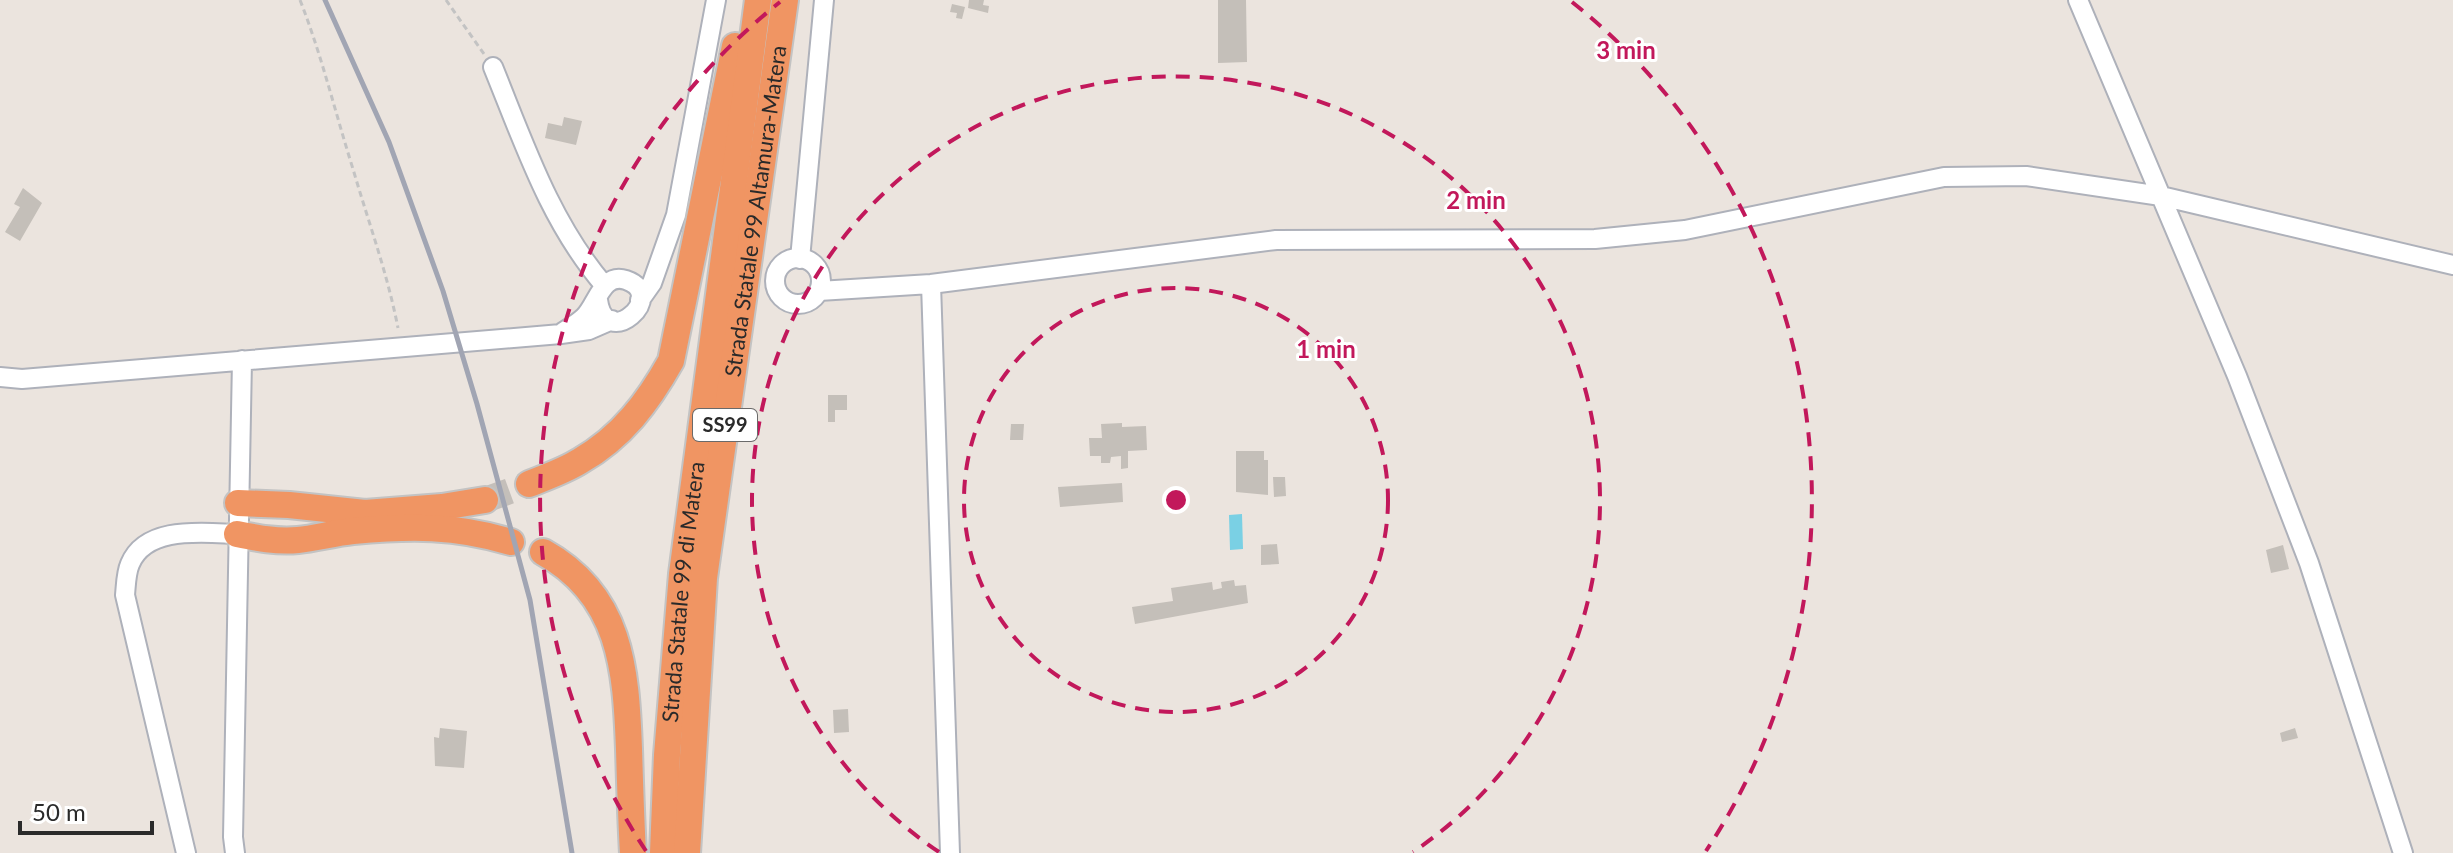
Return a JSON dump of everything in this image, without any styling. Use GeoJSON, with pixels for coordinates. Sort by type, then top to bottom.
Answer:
{"type":"FeatureCollection","features":[{"type":"Feature","properties":{"kind":"highway"},"geometry":{"type":"LineString","coordinates":[[529,484],[580,461],[620,432],[651,398],[671,361],[746,0]]}},
{"type":"Feature","properties":{"kind":"highway","name":"Strada Statale 99 di Matera"},"geometry":{"type":"LineString","coordinates":[[663,853],[667,755],[682,574],[758,0]]}},
{"type":"Feature","properties":{"kind":"highway","name":"Strada Statale 99 Altamura-Matera"},"geometry":{"type":"LineString","coordinates":[[687,853],[704,578],[785,0]]}},
{"type":"Feature","properties":{"kind":"highway"},"geometry":{"type":"LineString","coordinates":[[238,503],[365,513],[485,500]]}},
{"type":"Feature","properties":{"kind":"highway"},"geometry":{"type":"LineString","coordinates":[[237,534],[266,540],[296,540],[348,531],[440,527],[473,530],[511,542]]}},
{"type":"Feature","properties":{"kind":"highway"},"geometry":{"type":"LineString","coordinates":[[543,552],[581,578],[596,598],[619,645],[628,706],[633,853]]}},
{"type":"Feature","properties":{"kind":"street"},"geometry":{"type":"LineString","coordinates":[[0,377],[22,379],[561,334],[589,330],[612,320],[626,321],[632,317],[652,283],[676,215],[716,0]]}},
{"type":"Feature","properties":{"kind":"street"},"geometry":{"type":"LineString","coordinates":[[800,259],[824,0]]}},
{"type":"Feature","properties":{"kind":"street"},"geometry":{"type":"LineString","coordinates":[[2078,0],[2237,376],[2309,563],[2403,853]]}},
{"type":"Feature","properties":{"kind":"street"},"geometry":{"type":"LineString","coordinates":[[493,67],[562,228],[601,292],[601,312],[612,320]]}},
{"type":"Feature","properties":{"kind":"street"},"geometry":{"type":"LineString","coordinates":[[819,291],[931,284],[1276,240],[1595,239],[1685,230],[1944,177],[2026,176],[2161,196],[2453,265]]}},
{"type":"Feature","properties":{"kind":"street"},"geometry":{"type":"LineString","coordinates":[[561,334],[583,318],[601,292],[614,280],[626,280],[641,273],[665,251]]}},
{"type":"Feature","properties":{"kind":"street"},"geometry":{"type":"LineString","coordinates":[[800,259],[818,270],[821,277],[819,291],[814,298],[801,304],[786,301],[780,296],[775,282],[785,262],[800,259]]}},
{"type":"Feature","properties":{"kind":"street"},"geometry":{"type":"LineString","coordinates":[[626,280],[636,288],[640,300]]}},
{"type":"Feature","properties":{"kind":"street"},"geometry":{"type":"LineString","coordinates":[[931,284],[950,853]]}},
{"type":"Feature","properties":{"kind":"street"},"geometry":{"type":"LineString","coordinates":[[235,853],[237,534],[242,360]]}},
{"type":"Feature","properties":{"kind":"street"},"geometry":{"type":"LineString","coordinates":[[186,853],[125,595],[129,566],[138,550],[155,540],[190,532],[237,534]]}},
{"type":"Feature","properties":{"kind":"path"},"geometry":{"type":"LineString","coordinates":[[300,0],[326,71],[352,168],[389,280],[402,348]]}},
{"type":"Feature","properties":{"kind":"path"},"geometry":{"type":"LineString","coordinates":[[446,0],[493,67]]}},
{"type":"Feature","properties":{"kind":"water"},"geometry":{"type":"Polygon","coordinates":[[[1242,514],[1243,549],[1230,550],[1229,515],[1242,514]]]}},
{"type":"Feature","properties":{"kind":"building"},"geometry":{"type":"Polygon","coordinates":[[[969,0],[984,0],[983,5],[989,6],[988,13],[968,8],[969,0]]]}},
{"type":"Feature","properties":{"kind":"building"},"geometry":{"type":"Polygon","coordinates":[[[1218,0],[1246,0],[1247,62],[1218,63],[1218,0]]]}},
{"type":"Feature","properties":{"kind":"building"},"geometry":{"type":"Polygon","coordinates":[[[952,4],[965,7],[962,19],[956,18],[957,13],[950,12],[952,4]]]}},
{"type":"Feature","properties":{"kind":"building"},"geometry":{"type":"Polygon","coordinates":[[[564,117],[582,121],[576,145],[545,138],[548,123],[562,126],[564,117]]]}},
{"type":"Feature","properties":{"kind":"building"},"geometry":{"type":"Polygon","coordinates":[[[23,188],[42,203],[20,241],[5,232],[20,207],[14,204],[23,188]]]}},
{"type":"Feature","properties":{"kind":"building"},"geometry":{"type":"Polygon","coordinates":[[[828,395],[847,395],[847,410],[835,410],[835,422],[828,422],[828,395]]]}},
{"type":"Feature","properties":{"kind":"building"},"geometry":{"type":"Polygon","coordinates":[[[1122,423],[1122,427],[1146,426],[1147,450],[1128,451],[1128,468],[1121,469],[1121,456],[1111,457],[1110,463],[1101,463],[1101,456],[1090,456],[1089,438],[1102,438],[1101,424],[1122,423]]]}},
{"type":"Feature","properties":{"kind":"building"},"geometry":{"type":"Polygon","coordinates":[[[1011,424],[1024,424],[1023,440],[1010,440],[1011,424]]]}},
{"type":"Feature","properties":{"kind":"building"},"geometry":{"type":"Polygon","coordinates":[[[1236,451],[1264,451],[1264,460],[1268,460],[1268,495],[1236,492],[1236,451]]]}},
{"type":"Feature","properties":{"kind":"building"},"geometry":{"type":"Polygon","coordinates":[[[1273,477],[1285,477],[1286,496],[1274,497],[1273,477]]]}},
{"type":"Feature","properties":{"kind":"building"},"geometry":{"type":"Polygon","coordinates":[[[1122,483],[1123,502],[1060,507],[1058,487],[1122,483]]]}},
{"type":"Feature","properties":{"kind":"building"},"geometry":{"type":"Polygon","coordinates":[[[1277,544],[1279,564],[1261,565],[1261,545],[1277,544]]]}},
{"type":"Feature","properties":{"kind":"building"},"geometry":{"type":"Polygon","coordinates":[[[2283,545],[2289,569],[2271,573],[2266,550],[2283,545]]]}},
{"type":"Feature","properties":{"kind":"building"},"geometry":{"type":"Polygon","coordinates":[[[1234,580],[1235,586],[1246,585],[1248,603],[1135,624],[1132,607],[1173,601],[1171,588],[1212,582],[1213,590],[1222,588],[1221,582],[1234,580]]]}},
{"type":"Feature","properties":{"kind":"building"},"geometry":{"type":"Polygon","coordinates":[[[848,709],[849,732],[834,733],[833,710],[848,709]]]}},
{"type":"Feature","properties":{"kind":"building"},"geometry":{"type":"Polygon","coordinates":[[[440,728],[467,731],[464,768],[435,766],[434,737],[439,738],[440,728]]]}},
{"type":"Feature","properties":{"kind":"building"},"geometry":{"type":"Polygon","coordinates":[[[2295,728],[2298,738],[2282,742],[2280,733],[2295,728]]]}},
{"type":"Feature","properties":{"kind":"tunnel"},"geometry":{"type":"LineString","coordinates":[[485,500],[529,484]]}},
{"type":"Feature","properties":{"kind":"railway"},"geometry":{"type":"LineString","coordinates":[[325,0],[389,142],[443,291],[477,404],[530,600],[572,853]]}}]}
